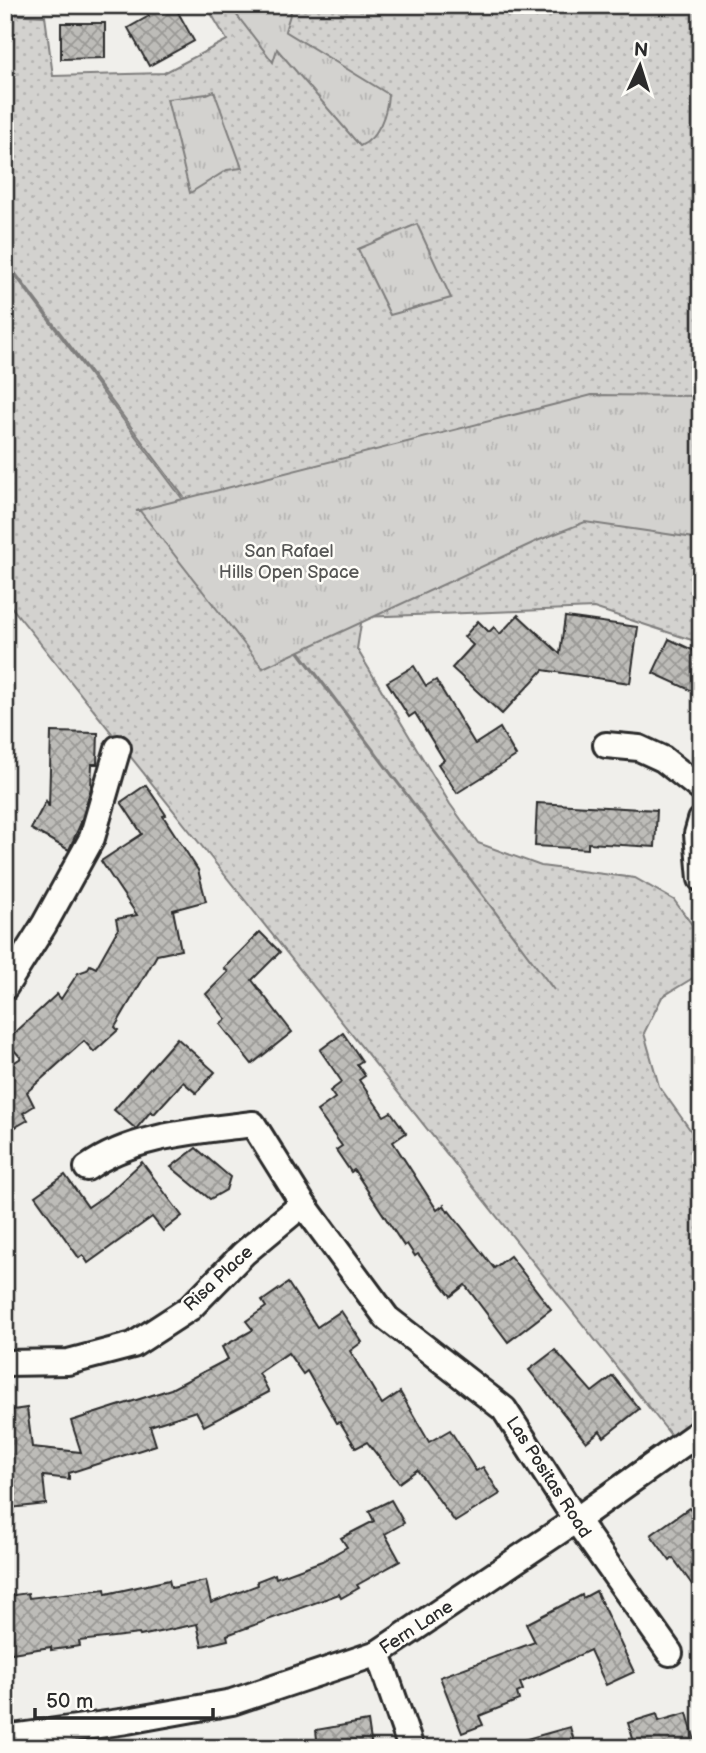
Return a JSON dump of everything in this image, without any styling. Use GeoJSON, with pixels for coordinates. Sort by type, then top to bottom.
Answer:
{"type":"FeatureCollection","features":[{"type":"Feature","properties":{"kind":"street"},"geometry":{"type":"LineString","coordinates":[[606,745],[639,748],[663,759],[701,789]]}},
{"type":"Feature","properties":{"kind":"street"},"geometry":{"type":"LineString","coordinates":[[5,987],[44,925],[92,838],[118,748]]}},
{"type":"Feature","properties":{"kind":"street"},"geometry":{"type":"LineString","coordinates":[[701,820],[697,834],[701,879]]}},
{"type":"Feature","properties":{"kind":"street","name":"Las Positas Road"},"geometry":{"type":"LineString","coordinates":[[87,1168],[106,1154],[128,1145],[253,1124],[303,1203],[387,1318],[504,1409],[576,1520],[670,1653]]}},
{"type":"Feature","properties":{"kind":"street","name":"Risa Place"},"geometry":{"type":"LineString","coordinates":[[5,1363],[68,1362],[133,1345],[190,1308],[244,1253],[303,1203]]}},
{"type":"Feature","properties":{"kind":"street","name":"Fern Lane"},"geometry":{"type":"LineString","coordinates":[[5,1738],[127,1721],[232,1702],[378,1653],[576,1520],[701,1431]]}},
{"type":"Feature","properties":{"kind":"street"},"geometry":{"type":"LineString","coordinates":[[378,1653],[411,1748]]}},
{"type":"Feature","properties":{"kind":"green space"},"geometry":{"type":"Polygon","coordinates":[[[206,5],[701,5],[701,643],[594,608],[362,617],[357,649],[450,804],[478,843],[541,866],[635,878],[674,900],[701,937],[701,973],[662,997],[644,1033],[659,1086],[701,1145],[701,1473],[5,599],[5,262],[554,990],[5,259],[5,14],[45,16],[53,76],[164,73],[227,40],[206,5]]]}},
{"type":"Feature","properties":{"kind":"green space"},"geometry":{"type":"Polygon","coordinates":[[[229,5],[293,5],[285,31],[388,94],[384,117],[372,137],[360,146],[277,49],[273,62],[229,5]]]}},
{"type":"Feature","properties":{"kind":"green space"},"geometry":{"type":"Polygon","coordinates":[[[214,91],[242,168],[227,170],[190,193],[167,99],[214,91]]]}},
{"type":"Feature","properties":{"kind":"green space"},"geometry":{"type":"Polygon","coordinates":[[[417,224],[451,298],[390,315],[358,249],[417,224]]]}},
{"type":"Feature","properties":{"kind":"green space","name":"San Rafael Hills Open Space"},"geometry":{"type":"Polygon","coordinates":[[[592,395],[701,396],[701,539],[585,522],[537,541],[263,668],[140,511],[136,511],[592,395]]]}},
{"type":"Feature","properties":{"kind":"building"},"geometry":{"type":"Polygon","coordinates":[[[161,5],[174,5],[194,41],[149,66],[128,28],[149,16],[147,13],[161,5]]]}},
{"type":"Feature","properties":{"kind":"building"},"geometry":{"type":"Polygon","coordinates":[[[61,23],[105,23],[105,58],[61,59],[61,23]]]}},
{"type":"Feature","properties":{"kind":"building"},"geometry":{"type":"Polygon","coordinates":[[[518,615],[560,654],[565,617],[638,627],[630,683],[543,670],[502,714],[452,668],[473,645],[464,637],[478,621],[489,632],[494,627],[500,634],[518,615]]]}},
{"type":"Feature","properties":{"kind":"building"},"geometry":{"type":"Polygon","coordinates":[[[669,639],[701,654],[701,695],[653,673],[669,639]]]}},
{"type":"Feature","properties":{"kind":"building"},"geometry":{"type":"Polygon","coordinates":[[[414,666],[426,686],[436,680],[475,744],[500,728],[516,756],[457,793],[438,764],[444,760],[415,713],[409,717],[387,682],[414,666]]]}},
{"type":"Feature","properties":{"kind":"building"},"geometry":{"type":"Polygon","coordinates":[[[51,732],[98,733],[97,764],[92,764],[91,788],[69,850],[31,829],[46,801],[49,807],[51,732]]]}},
{"type":"Feature","properties":{"kind":"building"},"geometry":{"type":"Polygon","coordinates":[[[146,785],[198,870],[206,901],[173,910],[181,950],[157,955],[115,1027],[118,1030],[94,1052],[84,1041],[27,1092],[34,1106],[23,1113],[28,1120],[5,1133],[5,1068],[21,1058],[6,1041],[57,994],[61,999],[78,973],[87,970],[90,965],[96,968],[118,929],[116,919],[137,915],[101,861],[142,834],[121,802],[146,785]]]}},
{"type":"Feature","properties":{"kind":"building"},"geometry":{"type":"Polygon","coordinates":[[[537,803],[657,810],[655,847],[588,843],[588,849],[535,846],[537,803]]]}},
{"type":"Feature","properties":{"kind":"building"},"geometry":{"type":"Polygon","coordinates":[[[260,932],[280,952],[252,980],[292,1032],[252,1064],[220,1024],[226,1019],[206,994],[228,972],[224,968],[260,932]]]}},
{"type":"Feature","properties":{"kind":"building"},"geometry":{"type":"Polygon","coordinates":[[[343,1033],[362,1061],[357,1064],[365,1076],[359,1080],[384,1116],[391,1112],[406,1133],[393,1142],[437,1210],[444,1205],[494,1268],[510,1256],[551,1309],[508,1342],[465,1285],[451,1296],[418,1254],[415,1256],[407,1244],[404,1246],[354,1170],[351,1172],[336,1150],[342,1146],[317,1111],[335,1098],[330,1091],[342,1082],[320,1050],[343,1033]]]}},
{"type":"Feature","properties":{"kind":"building"},"geometry":{"type":"Polygon","coordinates":[[[177,1038],[215,1072],[196,1093],[183,1082],[154,1114],[151,1111],[136,1129],[114,1110],[177,1038]]]}},
{"type":"Feature","properties":{"kind":"building"},"geometry":{"type":"Polygon","coordinates":[[[196,1148],[230,1177],[226,1190],[210,1199],[171,1167],[196,1148]]]}},
{"type":"Feature","properties":{"kind":"building"},"geometry":{"type":"Polygon","coordinates":[[[142,1162],[182,1216],[163,1231],[152,1217],[88,1263],[83,1255],[79,1258],[35,1196],[65,1175],[88,1207],[110,1192],[142,1162]]]}},
{"type":"Feature","properties":{"kind":"building"},"geometry":{"type":"Polygon","coordinates":[[[288,1283],[317,1327],[341,1311],[362,1342],[350,1351],[382,1404],[400,1392],[429,1442],[450,1430],[476,1471],[483,1467],[500,1494],[455,1522],[417,1470],[399,1483],[367,1442],[356,1448],[340,1422],[337,1423],[307,1371],[303,1374],[288,1353],[259,1373],[269,1392],[204,1426],[196,1411],[150,1426],[156,1445],[69,1473],[69,1479],[43,1476],[46,1504],[10,1508],[5,1467],[5,1411],[27,1408],[32,1447],[81,1452],[71,1421],[171,1389],[228,1359],[222,1347],[253,1330],[246,1321],[266,1307],[262,1301],[288,1283]]]}},
{"type":"Feature","properties":{"kind":"building"},"geometry":{"type":"Polygon","coordinates":[[[555,1350],[592,1392],[613,1376],[639,1409],[604,1437],[600,1431],[586,1442],[529,1370],[555,1350]]]}},
{"type":"Feature","properties":{"kind":"building"},"geometry":{"type":"Polygon","coordinates":[[[391,1500],[404,1523],[385,1534],[400,1561],[357,1585],[359,1588],[341,1598],[339,1594],[227,1635],[228,1640],[202,1646],[197,1624],[140,1636],[79,1641],[80,1646],[5,1654],[5,1613],[9,1613],[6,1596],[28,1593],[29,1598],[105,1589],[106,1594],[169,1580],[171,1588],[206,1581],[211,1603],[258,1585],[257,1581],[275,1574],[276,1578],[322,1561],[347,1547],[341,1538],[374,1521],[369,1511],[391,1500]]]}},
{"type":"Feature","properties":{"kind":"building"},"geometry":{"type":"Polygon","coordinates":[[[689,1508],[701,1524],[701,1597],[673,1558],[670,1561],[651,1535],[689,1508]]]}},
{"type":"Feature","properties":{"kind":"building"},"geometry":{"type":"Polygon","coordinates":[[[596,1591],[634,1672],[606,1685],[590,1650],[520,1683],[523,1690],[517,1693],[519,1700],[479,1716],[483,1725],[462,1733],[440,1677],[535,1642],[526,1624],[582,1595],[583,1598],[596,1591]]]}},
{"type":"Feature","properties":{"kind":"building"},"geometry":{"type":"Polygon","coordinates":[[[687,1713],[697,1748],[636,1748],[628,1723],[657,1714],[659,1721],[687,1713]]]}},
{"type":"Feature","properties":{"kind":"building"},"geometry":{"type":"Polygon","coordinates":[[[368,1721],[372,1748],[318,1748],[316,1730],[368,1721]]]}},
{"type":"Feature","properties":{"kind":"building"},"geometry":{"type":"Polygon","coordinates":[[[570,1727],[576,1748],[517,1748],[516,1742],[570,1727]]]}}]}
